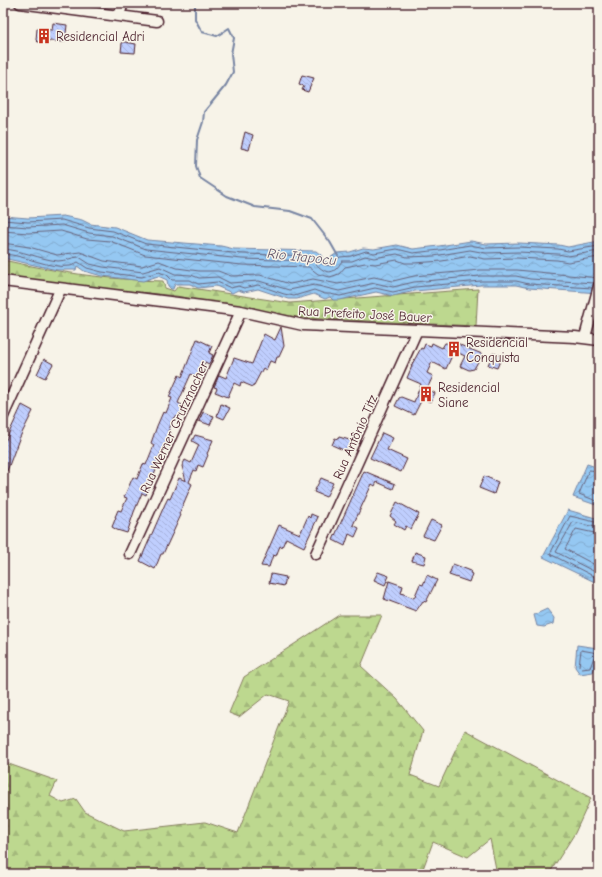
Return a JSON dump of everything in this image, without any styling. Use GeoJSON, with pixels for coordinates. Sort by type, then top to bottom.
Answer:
{"type":"FeatureCollection","features":[{"type":"Feature","properties":{"kind":"street"},"geometry":{"type":"LineString","coordinates":[[20,3],[48,5],[157,20]]}},
{"type":"Feature","properties":{"kind":"street"},"geometry":{"type":"LineString","coordinates":[[119,15],[123,3]]}},
{"type":"Feature","properties":{"kind":"street","name":"Rua Prefeito José Bauer"},"geometry":{"type":"LineString","coordinates":[[3,281],[60,290],[241,311],[303,325],[584,337],[599,340]]}},
{"type":"Feature","properties":{"kind":"street"},"geometry":{"type":"LineString","coordinates":[[584,337],[599,286]]}},
{"type":"Feature","properties":{"kind":"street"},"geometry":{"type":"LineString","coordinates":[[3,416],[60,290]]}},
{"type":"Feature","properties":{"kind":"street","name":"Rua Werner Grutzmacher"},"geometry":{"type":"LineString","coordinates":[[130,554],[241,311]]}},
{"type":"Feature","properties":{"kind":"street","name":"Rua Antônio Titz"},"geometry":{"type":"LineString","coordinates":[[316,554],[417,330]]}},
{"type":"Feature","properties":{"kind":"green space"},"geometry":{"type":"Polygon","coordinates":[[[3,260],[82,275],[163,281],[165,288],[174,291],[178,286],[290,303],[478,289],[476,326],[303,318],[176,296],[3,278],[3,260]]]}},
{"type":"Feature","properties":{"kind":"green space"},"geometry":{"type":"Polygon","coordinates":[[[339,615],[382,615],[361,666],[397,699],[423,731],[410,775],[439,786],[465,730],[591,798],[575,833],[549,874],[497,874],[490,839],[468,857],[433,842],[421,874],[3,874],[3,762],[57,781],[50,796],[63,803],[76,799],[85,812],[124,831],[205,822],[238,833],[289,701],[268,694],[239,717],[229,713],[244,677],[339,615]]]}},
{"type":"Feature","properties":{"kind":"water","name":"Rio Itapocu"},"geometry":{"type":"Polygon","coordinates":[[[3,216],[28,218],[63,216],[82,220],[90,224],[115,227],[147,240],[221,246],[234,249],[316,251],[321,255],[324,261],[330,263],[330,258],[337,253],[350,252],[363,248],[374,249],[397,245],[413,249],[471,241],[486,244],[519,243],[559,245],[568,247],[599,241],[599,293],[529,288],[516,285],[481,285],[415,291],[393,296],[376,292],[340,300],[333,300],[330,297],[325,299],[314,294],[297,299],[288,299],[258,289],[244,292],[238,290],[232,293],[216,286],[198,288],[190,284],[175,284],[173,289],[171,289],[168,286],[167,280],[158,276],[143,281],[102,276],[84,271],[77,266],[76,270],[57,270],[3,258],[3,216]]]}},
{"type":"Feature","properties":{"kind":"water"},"geometry":{"type":"Polygon","coordinates":[[[587,464],[599,468],[599,506],[573,497],[587,464]]]}},
{"type":"Feature","properties":{"kind":"water"},"geometry":{"type":"Polygon","coordinates":[[[568,510],[599,519],[599,584],[543,557],[568,510]]]}},
{"type":"Feature","properties":{"kind":"water"},"geometry":{"type":"Polygon","coordinates":[[[547,609],[554,618],[553,624],[544,627],[537,626],[534,615],[547,609]]]}},
{"type":"Feature","properties":{"kind":"water"},"geometry":{"type":"Polygon","coordinates":[[[577,645],[598,648],[599,654],[593,672],[580,674],[575,667],[577,645]]]}},
{"type":"Feature","properties":{"kind":"building"},"geometry":{"type":"Polygon","coordinates":[[[53,23],[67,25],[65,42],[50,41],[47,44],[38,42],[36,40],[37,29],[52,30],[53,23]]]}},
{"type":"Feature","properties":{"kind":"building"},"geometry":{"type":"Polygon","coordinates":[[[125,42],[136,44],[135,53],[121,52],[122,43],[125,42]]]}},
{"type":"Feature","properties":{"kind":"building"},"geometry":{"type":"Polygon","coordinates":[[[302,75],[314,78],[308,92],[302,90],[304,86],[299,84],[302,75]]]}},
{"type":"Feature","properties":{"kind":"building"},"geometry":{"type":"Polygon","coordinates":[[[245,132],[253,135],[249,150],[241,148],[245,132]]]}},
{"type":"Feature","properties":{"kind":"building"},"geometry":{"type":"Polygon","coordinates":[[[281,327],[284,346],[279,357],[277,357],[275,363],[270,361],[266,370],[263,368],[253,387],[241,382],[240,386],[234,383],[228,397],[215,392],[217,388],[214,387],[219,375],[226,378],[234,358],[252,364],[264,334],[275,340],[281,327]]]}},
{"type":"Feature","properties":{"kind":"building"},"geometry":{"type":"Polygon","coordinates":[[[197,339],[212,346],[209,353],[213,355],[209,364],[205,362],[198,378],[191,374],[178,403],[184,406],[184,409],[181,416],[174,417],[168,432],[171,433],[169,441],[165,450],[163,449],[154,469],[156,470],[146,495],[142,493],[127,533],[117,530],[112,527],[115,517],[118,510],[121,511],[127,498],[124,497],[133,477],[137,479],[143,464],[146,465],[154,445],[151,443],[157,426],[163,412],[166,413],[172,398],[169,397],[179,375],[182,377],[197,339]]]}},
{"type":"Feature","properties":{"kind":"building"},"geometry":{"type":"Polygon","coordinates":[[[432,343],[442,348],[445,343],[460,344],[482,354],[474,369],[469,370],[460,366],[465,356],[454,351],[446,369],[432,362],[427,373],[433,376],[427,389],[435,393],[431,402],[422,399],[414,415],[395,406],[401,397],[414,402],[421,384],[407,378],[411,366],[421,348],[423,349],[425,344],[431,346],[432,343]]]}},
{"type":"Feature","properties":{"kind":"building"},"geometry":{"type":"Polygon","coordinates":[[[493,353],[502,356],[497,368],[488,365],[493,353]]]}},
{"type":"Feature","properties":{"kind":"building"},"geometry":{"type":"Polygon","coordinates":[[[44,359],[53,364],[45,378],[37,374],[44,359]]]}},
{"type":"Feature","properties":{"kind":"building"},"geometry":{"type":"Polygon","coordinates":[[[221,404],[230,408],[224,419],[217,416],[221,404]]]}},
{"type":"Feature","properties":{"kind":"building"},"geometry":{"type":"Polygon","coordinates":[[[22,405],[33,411],[19,439],[7,471],[3,469],[3,446],[22,405]]]}},
{"type":"Feature","properties":{"kind":"building"},"geometry":{"type":"Polygon","coordinates":[[[203,412],[214,416],[210,425],[199,421],[203,412]]]}},
{"type":"Feature","properties":{"kind":"building"},"geometry":{"type":"Polygon","coordinates":[[[382,433],[393,438],[387,450],[407,459],[401,472],[370,458],[382,433]]]}},
{"type":"Feature","properties":{"kind":"building"},"geometry":{"type":"Polygon","coordinates":[[[195,435],[213,440],[203,467],[198,465],[196,471],[194,470],[189,482],[192,484],[179,514],[181,515],[155,569],[140,561],[165,504],[168,498],[170,499],[179,478],[186,481],[182,466],[185,460],[191,463],[199,445],[192,441],[195,435]]]}},
{"type":"Feature","properties":{"kind":"building"},"geometry":{"type":"Polygon","coordinates":[[[339,437],[353,441],[348,452],[332,445],[335,438],[338,439],[339,437]]]}},
{"type":"Feature","properties":{"kind":"building"},"geometry":{"type":"Polygon","coordinates":[[[364,471],[395,484],[393,489],[377,482],[375,486],[372,484],[353,525],[359,528],[355,537],[349,534],[345,546],[333,540],[364,471]]]}},
{"type":"Feature","properties":{"kind":"building"},"geometry":{"type":"Polygon","coordinates":[[[484,476],[498,482],[494,494],[479,488],[484,476]]]}},
{"type":"Feature","properties":{"kind":"building"},"geometry":{"type":"Polygon","coordinates":[[[321,478],[333,483],[326,497],[314,492],[321,478]]]}},
{"type":"Feature","properties":{"kind":"building"},"geometry":{"type":"Polygon","coordinates":[[[397,502],[419,514],[411,529],[406,526],[404,530],[394,524],[396,521],[390,516],[397,502]]]}},
{"type":"Feature","properties":{"kind":"building"},"geometry":{"type":"Polygon","coordinates":[[[311,514],[318,517],[304,547],[286,538],[282,547],[280,546],[276,556],[273,555],[269,567],[261,566],[279,525],[300,534],[308,516],[310,518],[311,514]]]}},
{"type":"Feature","properties":{"kind":"building"},"geometry":{"type":"Polygon","coordinates":[[[431,520],[442,525],[434,540],[423,536],[431,520]]]}},
{"type":"Feature","properties":{"kind":"building"},"geometry":{"type":"Polygon","coordinates":[[[415,552],[426,556],[424,564],[412,561],[415,552]]]}},
{"type":"Feature","properties":{"kind":"building"},"geometry":{"type":"Polygon","coordinates":[[[453,564],[471,571],[470,573],[472,574],[469,582],[449,575],[453,564]]]}},
{"type":"Feature","properties":{"kind":"building"},"geometry":{"type":"Polygon","coordinates":[[[378,572],[389,576],[385,585],[374,580],[378,572]]]}},
{"type":"Feature","properties":{"kind":"building"},"geometry":{"type":"Polygon","coordinates":[[[271,574],[286,577],[284,586],[269,583],[271,574]]]}},
{"type":"Feature","properties":{"kind":"building"},"geometry":{"type":"Polygon","coordinates":[[[427,575],[437,580],[426,602],[423,601],[416,611],[384,599],[389,581],[403,586],[401,593],[414,598],[420,584],[423,585],[427,575]]]}},
{"type":"Feature","properties":{"kind":"waterway","name":"Rio Itapocu"},"geometry":{"type":"LineString","coordinates":[[195,3],[195,19],[202,32],[217,36],[229,28],[234,38],[231,54],[233,72],[226,85],[204,112],[203,122],[197,140],[196,166],[200,178],[227,196],[255,207],[290,211],[312,219],[330,242],[338,256]]}},
{"type":"Feature","properties":{"kind":"place","name":"Residencial Adri"},"geometry":{"type":"Point","coordinates":[44,36]}},
{"type":"Feature","properties":{"kind":"place","name":"Residencial Conquista"},"geometry":{"type":"Point","coordinates":[454,349]}},
{"type":"Feature","properties":{"kind":"place","name":"Residencial Siane"},"geometry":{"type":"Point","coordinates":[426,394]}}]}
